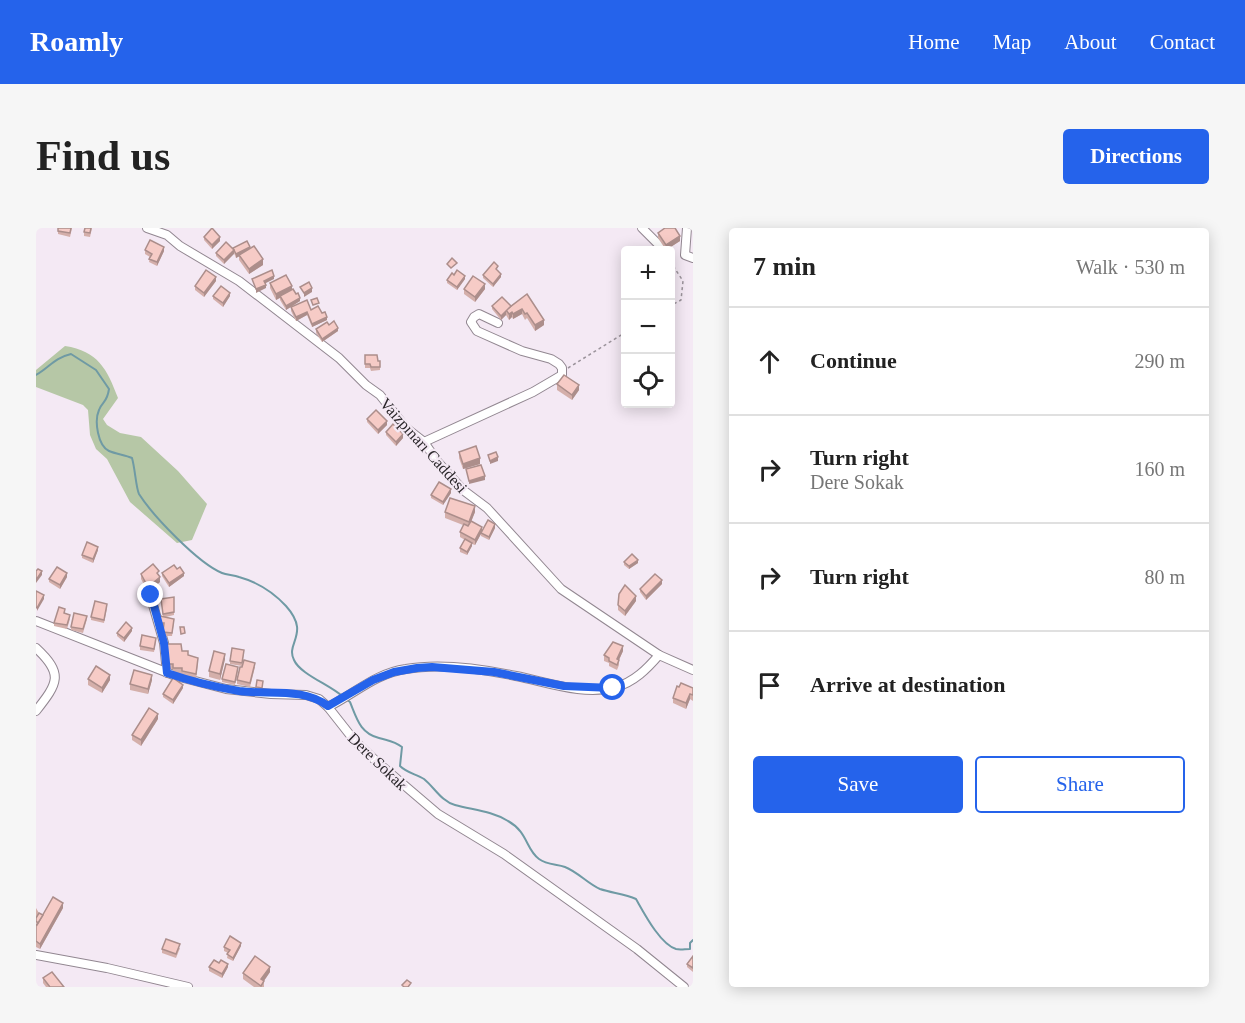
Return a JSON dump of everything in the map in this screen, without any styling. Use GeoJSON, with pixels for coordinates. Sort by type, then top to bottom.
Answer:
{"type":"FeatureCollection","features":[{"type":"Feature","properties":{"kind":"street","name":"Vaizpınarı Caddesi"},"geometry":{"type":"LineString","coordinates":[[147,228],[167,235],[180,246],[239,281],[339,358],[366,385],[380,395],[406,428],[424,442],[437,461],[463,490],[487,508],[561,588],[659,655],[693,670]]}},
{"type":"Feature","properties":{"kind":"street"},"geometry":{"type":"LineString","coordinates":[[642,228],[660,246]]}},
{"type":"Feature","properties":{"kind":"street"},"geometry":{"type":"LineString","coordinates":[[687,228],[685,255],[693,258]]}},
{"type":"Feature","properties":{"kind":"street"},"geometry":{"type":"LineString","coordinates":[[424,442],[534,392],[560,377],[562,368],[556,361],[515,348],[477,331],[471,322],[474,316],[479,314],[498,323]]}},
{"type":"Feature","properties":{"kind":"street"},"geometry":{"type":"LineString","coordinates":[[156,590],[151,598],[164,643],[167,673]]}},
{"type":"Feature","properties":{"kind":"street"},"geometry":{"type":"LineString","coordinates":[[36,621],[167,673],[226,689],[306,695],[319,699],[328,706],[373,680],[394,672],[417,668],[440,667],[494,672],[564,686],[613,688],[633,680],[659,655]]}},
{"type":"Feature","properties":{"kind":"street"},"geometry":{"type":"LineString","coordinates":[[36,648],[53,665],[55,678],[50,692],[36,711]]}},
{"type":"Feature","properties":{"kind":"street","name":"Dere Sokak"},"geometry":{"type":"LineString","coordinates":[[328,706],[354,740],[438,814],[504,854],[628,942],[684,987]]}},
{"type":"Feature","properties":{"kind":"street"},"geometry":{"type":"LineString","coordinates":[[36,955],[126,972],[188,987]]}},
{"type":"Feature","properties":{"kind":"path"},"geometry":{"type":"LineString","coordinates":[[675,269],[683,281],[681,300],[675,303]]}},
{"type":"Feature","properties":{"kind":"path"},"geometry":{"type":"LineString","coordinates":[[562,372],[621,335]]}},
{"type":"Feature","properties":{"kind":"green space"},"geometry":{"type":"Polygon","coordinates":[[[65,346],[86,352],[100,363],[110,378],[118,398],[103,419],[107,425],[120,433],[141,437],[178,471],[207,504],[192,540],[177,543],[130,502],[107,459],[96,449],[90,435],[88,410],[83,405],[36,387],[36,370],[65,346]]]}},
{"type":"Feature","properties":{"kind":"building"},"geometry":{"type":"Polygon","coordinates":[[[58,228],[71,228],[70,233],[58,231],[58,228]]]}},
{"type":"Feature","properties":{"kind":"building"},"geometry":{"type":"Polygon","coordinates":[[[85,228],[91,228],[90,233],[84,232],[85,228]]]}},
{"type":"Feature","properties":{"kind":"building"},"geometry":{"type":"Polygon","coordinates":[[[212,228],[220,237],[212,245],[204,237],[212,228]]]}},
{"type":"Feature","properties":{"kind":"building"},"geometry":{"type":"Polygon","coordinates":[[[665,228],[675,228],[680,236],[666,245],[658,233],[665,228]]]}},
{"type":"Feature","properties":{"kind":"building"},"geometry":{"type":"Polygon","coordinates":[[[150,240],[164,247],[157,262],[149,259],[152,254],[145,250],[150,240]]]}},
{"type":"Feature","properties":{"kind":"building"},"geometry":{"type":"Polygon","coordinates":[[[247,241],[250,247],[236,254],[233,248],[247,241]]]}},
{"type":"Feature","properties":{"kind":"building"},"geometry":{"type":"Polygon","coordinates":[[[226,242],[234,250],[224,260],[216,253],[226,242]]]}},
{"type":"Feature","properties":{"kind":"building"},"geometry":{"type":"Polygon","coordinates":[[[254,246],[263,259],[249,269],[239,255],[254,246]]]}},
{"type":"Feature","properties":{"kind":"building"},"geometry":{"type":"Polygon","coordinates":[[[452,258],[457,263],[451,268],[447,264],[452,258]]]}},
{"type":"Feature","properties":{"kind":"building"},"geometry":{"type":"Polygon","coordinates":[[[494,262],[501,274],[493,284],[483,275],[494,262]]]}},
{"type":"Feature","properties":{"kind":"building"},"geometry":{"type":"Polygon","coordinates":[[[206,270],[216,277],[204,293],[195,286],[206,270]]]}},
{"type":"Feature","properties":{"kind":"building"},"geometry":{"type":"Polygon","coordinates":[[[272,270],[274,276],[264,281],[266,285],[256,289],[252,279],[272,270]]]}},
{"type":"Feature","properties":{"kind":"building"},"geometry":{"type":"Polygon","coordinates":[[[457,270],[465,276],[457,287],[447,280],[457,270]]]}},
{"type":"Feature","properties":{"kind":"building"},"geometry":{"type":"Polygon","coordinates":[[[286,275],[292,286],[276,294],[270,283],[286,275]]]}},
{"type":"Feature","properties":{"kind":"building"},"geometry":{"type":"Polygon","coordinates":[[[473,276],[485,284],[475,297],[464,289],[473,276]]]}},
{"type":"Feature","properties":{"kind":"building"},"geometry":{"type":"Polygon","coordinates":[[[309,282],[312,288],[304,293],[300,287],[309,282]]]}},
{"type":"Feature","properties":{"kind":"building"},"geometry":{"type":"Polygon","coordinates":[[[221,286],[230,293],[223,303],[213,296],[221,286]]]}},
{"type":"Feature","properties":{"kind":"building"},"geometry":{"type":"Polygon","coordinates":[[[293,289],[300,298],[286,306],[280,296],[293,289]]]}},
{"type":"Feature","properties":{"kind":"building"},"geometry":{"type":"Polygon","coordinates":[[[527,294],[544,320],[535,325],[522,309],[513,314],[512,312],[509,314],[506,310],[527,294]]]}},
{"type":"Feature","properties":{"kind":"building"},"geometry":{"type":"Polygon","coordinates":[[[502,297],[511,306],[501,316],[492,306],[502,297]]]}},
{"type":"Feature","properties":{"kind":"building"},"geometry":{"type":"Polygon","coordinates":[[[317,298],[319,303],[313,305],[311,300],[317,298]]]}},
{"type":"Feature","properties":{"kind":"building"},"geometry":{"type":"Polygon","coordinates":[[[307,300],[311,310],[318,306],[327,317],[312,324],[307,312],[296,317],[291,307],[307,300]]]}},
{"type":"Feature","properties":{"kind":"building"},"geometry":{"type":"Polygon","coordinates":[[[334,321],[338,328],[322,339],[316,329],[327,322],[329,325],[334,321]]]}},
{"type":"Feature","properties":{"kind":"building"},"geometry":{"type":"Polygon","coordinates":[[[365,355],[377,355],[380,367],[365,364],[365,355]]]}},
{"type":"Feature","properties":{"kind":"building"},"geometry":{"type":"Polygon","coordinates":[[[564,375],[579,385],[572,395],[557,384],[564,375]]]}},
{"type":"Feature","properties":{"kind":"building"},"geometry":{"type":"Polygon","coordinates":[[[376,410],[387,421],[378,430],[367,419],[376,410]]]}},
{"type":"Feature","properties":{"kind":"building"},"geometry":{"type":"Polygon","coordinates":[[[393,424],[403,434],[396,442],[386,432],[393,424]]]}},
{"type":"Feature","properties":{"kind":"building"},"geometry":{"type":"Polygon","coordinates":[[[476,446],[480,458],[463,464],[459,452],[476,446]]]}},
{"type":"Feature","properties":{"kind":"building"},"geometry":{"type":"Polygon","coordinates":[[[496,452],[498,457],[490,461],[488,455],[496,452]]]}},
{"type":"Feature","properties":{"kind":"building"},"geometry":{"type":"Polygon","coordinates":[[[481,465],[485,476],[469,481],[466,469],[481,465]]]}},
{"type":"Feature","properties":{"kind":"building"},"geometry":{"type":"Polygon","coordinates":[[[439,482],[451,489],[443,502],[431,495],[439,482]]]}},
{"type":"Feature","properties":{"kind":"building"},"geometry":{"type":"Polygon","coordinates":[[[450,498],[475,506],[469,522],[445,512],[450,498]]]}},
{"type":"Feature","properties":{"kind":"building"},"geometry":{"type":"Polygon","coordinates":[[[488,520],[495,524],[489,537],[481,533],[488,520]]]}},
{"type":"Feature","properties":{"kind":"building"},"geometry":{"type":"Polygon","coordinates":[[[471,521],[482,527],[475,540],[460,532],[464,524],[468,526],[471,521]]]}},
{"type":"Feature","properties":{"kind":"building"},"geometry":{"type":"Polygon","coordinates":[[[465,539],[472,543],[467,552],[460,548],[465,539]]]}},
{"type":"Feature","properties":{"kind":"building"},"geometry":{"type":"Polygon","coordinates":[[[87,542],[98,547],[93,559],[82,555],[87,542]]]}},
{"type":"Feature","properties":{"kind":"building"},"geometry":{"type":"Polygon","coordinates":[[[632,554],[638,560],[629,566],[624,562],[632,554]]]}},
{"type":"Feature","properties":{"kind":"building"},"geometry":{"type":"Polygon","coordinates":[[[153,564],[159,571],[157,573],[160,577],[148,587],[141,574],[153,564]]]}},
{"type":"Feature","properties":{"kind":"building"},"geometry":{"type":"Polygon","coordinates":[[[174,565],[177,569],[180,567],[184,573],[169,583],[162,573],[174,565]]]}},
{"type":"Feature","properties":{"kind":"building"},"geometry":{"type":"Polygon","coordinates":[[[57,567],[67,573],[60,585],[49,579],[57,567]]]}},
{"type":"Feature","properties":{"kind":"building"},"geometry":{"type":"Polygon","coordinates":[[[38,569],[42,571],[36,580],[36,571],[38,569]]]}},
{"type":"Feature","properties":{"kind":"building"},"geometry":{"type":"Polygon","coordinates":[[[655,574],[662,580],[646,596],[640,589],[655,574]]]}},
{"type":"Feature","properties":{"kind":"building"},"geometry":{"type":"Polygon","coordinates":[[[625,585],[636,596],[625,611],[618,605],[619,594],[625,585]]]}},
{"type":"Feature","properties":{"kind":"building"},"geometry":{"type":"Polygon","coordinates":[[[36,591],[44,595],[37,608],[36,607],[36,591]]]}},
{"type":"Feature","properties":{"kind":"building"},"geometry":{"type":"Polygon","coordinates":[[[174,597],[174,612],[163,614],[161,599],[174,597]]]}},
{"type":"Feature","properties":{"kind":"building"},"geometry":{"type":"Polygon","coordinates":[[[95,601],[107,604],[104,620],[91,617],[95,601]]]}},
{"type":"Feature","properties":{"kind":"building"},"geometry":{"type":"Polygon","coordinates":[[[59,607],[65,609],[64,613],[70,615],[67,625],[54,623],[59,607]]]}},
{"type":"Feature","properties":{"kind":"building"},"geometry":{"type":"Polygon","coordinates":[[[74,613],[87,616],[83,629],[71,627],[74,613]]]}},
{"type":"Feature","properties":{"kind":"building"},"geometry":{"type":"Polygon","coordinates":[[[160,616],[174,619],[172,633],[163,632],[164,623],[159,623],[160,616]]]}},
{"type":"Feature","properties":{"kind":"building"},"geometry":{"type":"Polygon","coordinates":[[[126,622],[132,628],[124,638],[117,633],[126,622]]]}},
{"type":"Feature","properties":{"kind":"building"},"geometry":{"type":"Polygon","coordinates":[[[180,627],[184,627],[185,633],[181,634],[180,627]]]}},
{"type":"Feature","properties":{"kind":"building"},"geometry":{"type":"Polygon","coordinates":[[[142,635],[156,638],[154,649],[140,646],[142,635]]]}},
{"type":"Feature","properties":{"kind":"building"},"geometry":{"type":"Polygon","coordinates":[[[613,642],[623,646],[617,659],[619,660],[617,665],[604,655],[613,642]]]}},
{"type":"Feature","properties":{"kind":"building"},"geometry":{"type":"Polygon","coordinates":[[[167,644],[181,644],[182,651],[188,651],[188,655],[198,658],[196,674],[182,671],[182,668],[173,668],[173,664],[167,664],[167,644]]]}},
{"type":"Feature","properties":{"kind":"building"},"geometry":{"type":"Polygon","coordinates":[[[232,648],[244,650],[242,663],[230,661],[232,648]]]}},
{"type":"Feature","properties":{"kind":"building"},"geometry":{"type":"Polygon","coordinates":[[[214,651],[225,654],[220,674],[209,671],[214,651]]]}},
{"type":"Feature","properties":{"kind":"building"},"geometry":{"type":"Polygon","coordinates":[[[244,660],[255,663],[250,683],[237,680],[244,660]]]}},
{"type":"Feature","properties":{"kind":"building"},"geometry":{"type":"Polygon","coordinates":[[[226,664],[238,667],[235,682],[222,679],[226,664]]]}},
{"type":"Feature","properties":{"kind":"building"},"geometry":{"type":"Polygon","coordinates":[[[96,666],[110,675],[102,688],[88,679],[96,666]]]}},
{"type":"Feature","properties":{"kind":"building"},"geometry":{"type":"Polygon","coordinates":[[[134,670],[152,675],[148,689],[130,684],[134,670]]]}},
{"type":"Feature","properties":{"kind":"building"},"geometry":{"type":"Polygon","coordinates":[[[173,678],[183,685],[173,700],[163,694],[173,678]]]}},
{"type":"Feature","properties":{"kind":"building"},"geometry":{"type":"Polygon","coordinates":[[[257,680],[263,681],[262,688],[256,687],[257,680]]]}},
{"type":"Feature","properties":{"kind":"building"},"geometry":{"type":"Polygon","coordinates":[[[681,683],[693,688],[693,695],[690,694],[686,703],[673,698],[677,686],[679,687],[681,683]]]}},
{"type":"Feature","properties":{"kind":"building"},"geometry":{"type":"Polygon","coordinates":[[[149,708],[158,714],[141,740],[132,735],[149,708]]]}},
{"type":"Feature","properties":{"kind":"building"},"geometry":{"type":"Polygon","coordinates":[[[53,897],[63,903],[40,944],[36,941],[36,924],[53,897]]]}},
{"type":"Feature","properties":{"kind":"building"},"geometry":{"type":"Polygon","coordinates":[[[39,913],[43,915],[38,923],[36,918],[39,913]]]}},
{"type":"Feature","properties":{"kind":"building"},"geometry":{"type":"Polygon","coordinates":[[[230,936],[241,943],[233,958],[227,954],[230,950],[224,947],[230,936]]]}},
{"type":"Feature","properties":{"kind":"building"},"geometry":{"type":"Polygon","coordinates":[[[166,939],[180,944],[176,954],[162,949],[166,939]]]}},
{"type":"Feature","properties":{"kind":"building"},"geometry":{"type":"Polygon","coordinates":[[[255,956],[270,967],[261,979],[264,981],[261,986],[243,973],[255,956]]]}},
{"type":"Feature","properties":{"kind":"building"},"geometry":{"type":"Polygon","coordinates":[[[693,956],[693,968],[687,964],[693,956]]]}},
{"type":"Feature","properties":{"kind":"building"},"geometry":{"type":"Polygon","coordinates":[[[214,960],[219,963],[221,960],[228,964],[222,974],[209,967],[214,960]]]}},
{"type":"Feature","properties":{"kind":"building"},"geometry":{"type":"Polygon","coordinates":[[[52,972],[64,987],[50,987],[43,978],[52,972]]]}},
{"type":"Feature","properties":{"kind":"building"},"geometry":{"type":"Polygon","coordinates":[[[407,980],[411,983],[408,987],[404,987],[402,985],[407,980]]]}},
{"type":"Feature","properties":{"kind":"waterway"},"geometry":{"type":"LineString","coordinates":[[36,375],[56,360],[71,354],[96,370],[109,389],[98,415],[97,426],[100,439],[109,451],[132,458],[139,494],[165,526],[201,560],[222,573],[237,576],[258,585],[281,601],[297,624],[292,648],[297,665],[342,696]]}},
{"type":"Feature","properties":{"kind":"waterway"},"geometry":{"type":"LineString","coordinates":[[346,699],[350,702],[363,729],[373,736],[394,742],[402,747],[400,766],[424,779],[446,801],[502,818],[515,825],[531,851],[542,861],[570,869],[600,889],[636,899],[653,927],[670,946],[690,949],[690,943],[693,940]]}},
{"type":"Feature","properties":{"kind":"route"},"geometry":{"type":"LineString","coordinates":[[151,595],[164,643],[167,673],[226,689],[306,695],[319,699],[328,706],[382,676],[405,669],[432,667],[494,672],[585,689],[613,688]]}}]}
